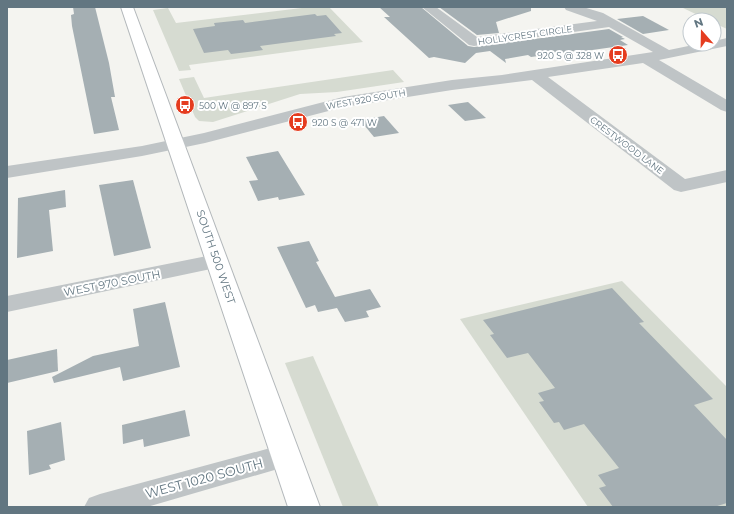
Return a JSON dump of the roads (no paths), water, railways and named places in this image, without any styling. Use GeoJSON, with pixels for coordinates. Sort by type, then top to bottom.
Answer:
{"type":"FeatureCollection","features":[{"type":"Feature","properties":{"kind":"main road","name":"SOUTH 500 WEST"},"geometry":{"type":"LineString","coordinates":[[127,7],[304,507]]}},
{"type":"Feature","properties":{"kind":"street","name":"HOLLYCREST CIRCLE"},"geometry":{"type":"LineString","coordinates":[[428,7],[474,42],[611,23]]}},
{"type":"Feature","properties":{"kind":"street"},"geometry":{"type":"LineString","coordinates":[[570,7],[590,13],[611,23],[668,55]]}},
{"type":"Feature","properties":{"kind":"street"},"geometry":{"type":"LineString","coordinates":[[590,13],[607,7]]}},
{"type":"Feature","properties":{"kind":"street","name":"WEST 920 SOUTH"},"geometry":{"type":"LineString","coordinates":[[7,172],[176,144],[242,130],[343,102],[452,85],[535,75],[668,55],[727,42]]}},
{"type":"Feature","properties":{"kind":"street"},"geometry":{"type":"LineString","coordinates":[[645,58],[727,107]]}},
{"type":"Feature","properties":{"kind":"street","name":"CRESTWOOD LANE"},"geometry":{"type":"LineString","coordinates":[[535,75],[681,186],[727,176]]}},
{"type":"Feature","properties":{"kind":"street","name":"WEST 970 SOUTH"},"geometry":{"type":"LineString","coordinates":[[7,304],[217,262]]}},
{"type":"Feature","properties":{"kind":"street","name":"WEST 1020 SOUTH"},"geometry":{"type":"LineString","coordinates":[[100,507],[285,456]]}},
{"type":"Feature","properties":{"kind":"place","name":"920 S @ 328 W"},"geometry":{"type":"Point","coordinates":[618,55]}},
{"type":"Feature","properties":{"kind":"place","name":"500 W @ 897 S"},"geometry":{"type":"Point","coordinates":[185,105]}},
{"type":"Feature","properties":{"kind":"place","name":"920 S @ 471 W"},"geometry":{"type":"Point","coordinates":[298,122]}}]}
